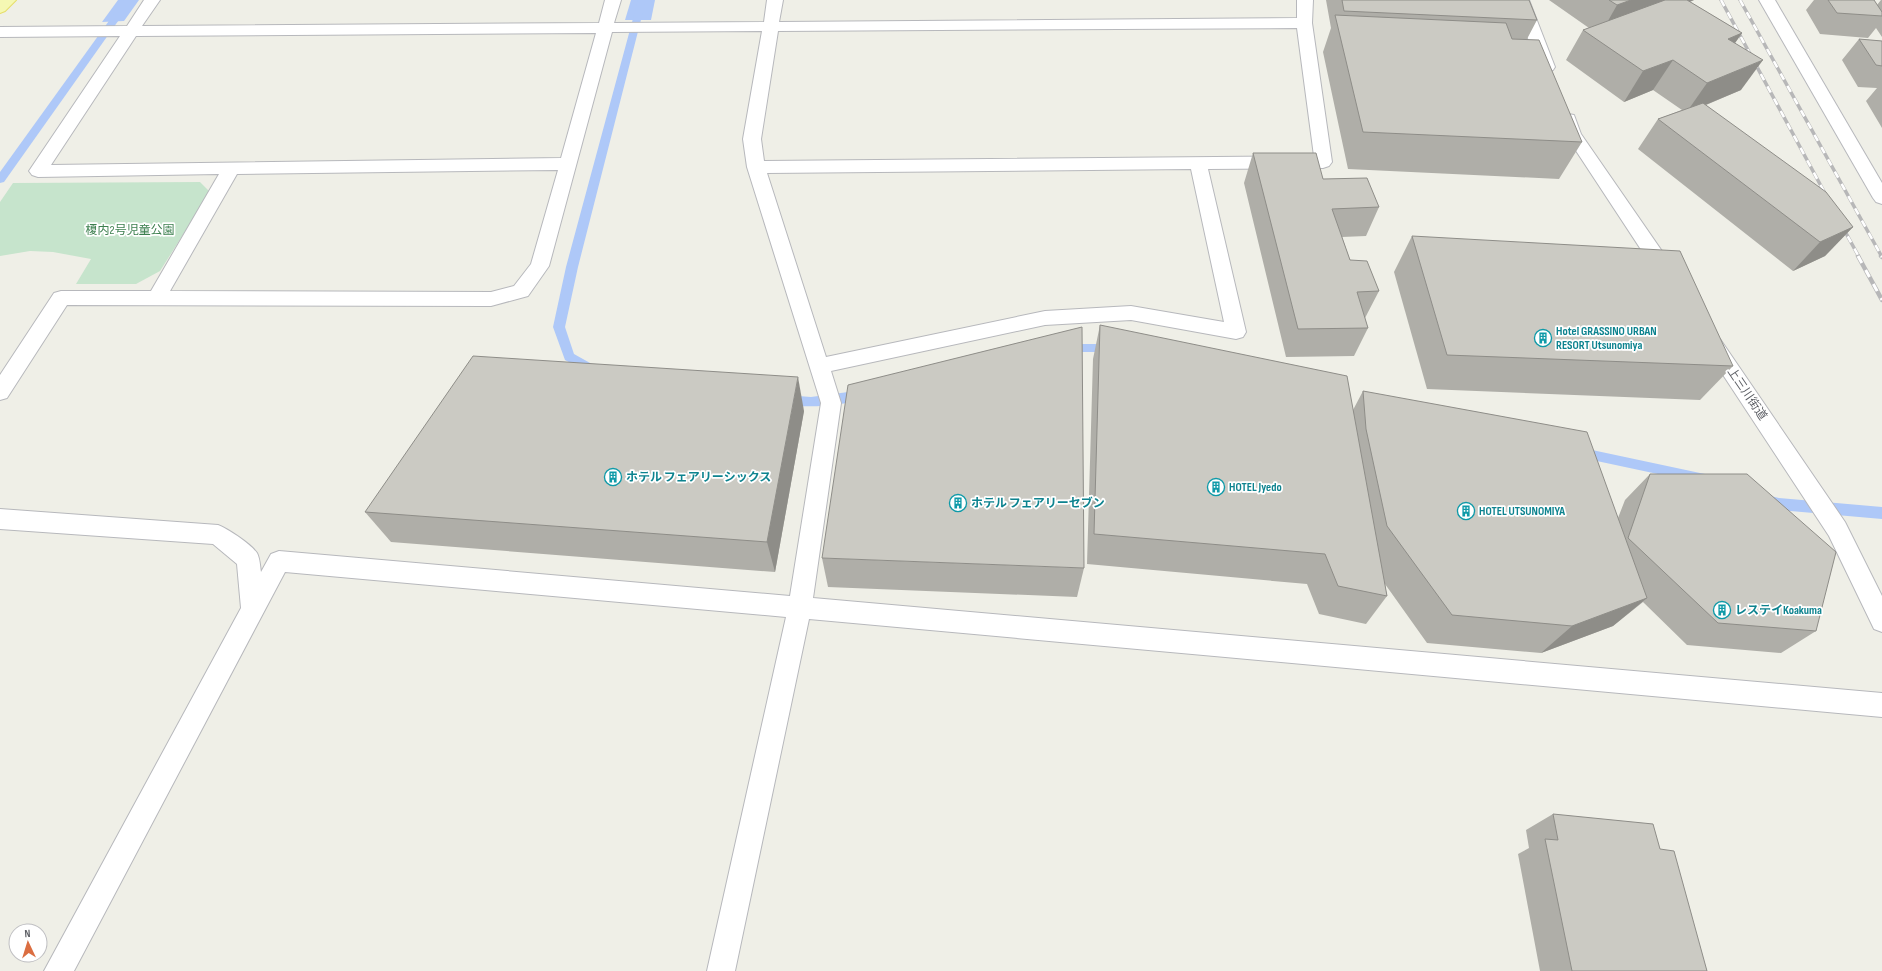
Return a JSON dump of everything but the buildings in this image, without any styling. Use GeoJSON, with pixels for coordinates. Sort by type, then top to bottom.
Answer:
{"type":"FeatureCollection","features":[{"type":"Feature","properties":{"kind":"main road"},"geometry":{"type":"LineString","coordinates":[[0,8],[8,0]]}},
{"type":"Feature","properties":{"kind":"street"},"geometry":{"type":"LineString","coordinates":[[152,0],[38,171],[568,164]]}},
{"type":"Feature","properties":{"kind":"street"},"geometry":{"type":"LineString","coordinates":[[0,392],[61,298],[491,299],[521,291],[540,266],[613,0]]}},
{"type":"Feature","properties":{"kind":"street"},"geometry":{"type":"LineString","coordinates":[[721,971],[800,608],[831,403],[756,167],[752,139],[772,27],[775,0]]}},
{"type":"Feature","properties":{"kind":"street"},"geometry":{"type":"LineString","coordinates":[[756,167],[1323,162],[1304,23],[1305,0]]}},
{"type":"Feature","properties":{"kind":"street"},"geometry":{"type":"LineString","coordinates":[[1521,0],[1553,82]]}},
{"type":"Feature","properties":{"kind":"street"},"geometry":{"type":"LineString","coordinates":[[1767,0],[1882,198]]}},
{"type":"Feature","properties":{"kind":"street"},"geometry":{"type":"LineString","coordinates":[[0,32],[1304,23]]}},
{"type":"Feature","properties":{"kind":"street"},"geometry":{"type":"LineString","coordinates":[[1562,104],[1574,134],[1679,292]]}},
{"type":"Feature","properties":{"kind":"street"},"geometry":{"type":"LineString","coordinates":[[819,366],[1045,318],[1131,314],[1236,332],[1198,163]]}},
{"type":"Feature","properties":{"kind":"street"},"geometry":{"type":"LineString","coordinates":[[157,298],[231,168]]}},
{"type":"Feature","properties":{"kind":"street","name":"上三川街道"},"geometry":{"type":"LineString","coordinates":[[1705,331],[1837,529],[1882,620]]}},
{"type":"Feature","properties":{"kind":"street"},"geometry":{"type":"LineString","coordinates":[[0,519],[218,535],[248,558],[253,609]]}},
{"type":"Feature","properties":{"kind":"street"},"geometry":{"type":"LineString","coordinates":[[58,971],[279,561],[1882,705]]}},
{"type":"Feature","properties":{"kind":"green space","name":"榎内2号児童公園"},"geometry":{"type":"Polygon","coordinates":[[[200,182],[210,192],[160,271],[136,284],[76,284],[91,259],[53,252],[30,251],[0,256],[0,202],[13,183],[200,182]]]}},
{"type":"Feature","properties":{"kind":"water"},"geometry":{"type":"Polygon","coordinates":[[[118,0],[139,0],[124,21],[102,22],[118,0]]]}},
{"type":"Feature","properties":{"kind":"water"},"geometry":{"type":"Polygon","coordinates":[[[631,0],[655,0],[651,20],[625,20],[631,0]]]}},
{"type":"Feature","properties":{"kind":"waterway"},"geometry":{"type":"LineString","coordinates":[[0,180],[129,0]]}},
{"type":"Feature","properties":{"kind":"waterway"},"geometry":{"type":"LineString","coordinates":[[595,371],[569,357],[559,327],[572,267],[642,0]]}},
{"type":"Feature","properties":{"kind":"waterway"},"geometry":{"type":"LineString","coordinates":[[1065,348],[1113,348]]}},
{"type":"Feature","properties":{"kind":"waterway"},"geometry":{"type":"LineString","coordinates":[[785,400],[811,402],[863,395]]}},
{"type":"Feature","properties":{"kind":"waterway"},"geometry":{"type":"LineString","coordinates":[[1578,452],[1700,478]]}},
{"type":"Feature","properties":{"kind":"waterway"},"geometry":{"type":"LineString","coordinates":[[1766,500],[1779,504],[1882,513]]}},
{"type":"Feature","properties":{"kind":"railway"},"geometry":{"type":"LineString","coordinates":[[1721,0],[1828,199]]}},
{"type":"Feature","properties":{"kind":"railway"},"geometry":{"type":"LineString","coordinates":[[1740,0],[1882,257],[1881,256]]}},
{"type":"Feature","properties":{"kind":"railway"},"geometry":{"type":"LineString","coordinates":[[1841,224],[1859,257]]}},
{"type":"Feature","properties":{"kind":"railway"},"geometry":{"type":"LineString","coordinates":[[1858,256],[1882,300]]}},
{"type":"Feature","properties":{"kind":"place","name":"Hotel GRASSINO URBAN RESORT Utsunomiya"},"geometry":{"type":"Point","coordinates":[1543,338]}},
{"type":"Feature","properties":{"kind":"place","name":"ホテル フェアリーシックス"},"geometry":{"type":"Point","coordinates":[613,477]}},
{"type":"Feature","properties":{"kind":"place","name":"HOTEL Jyedo"},"geometry":{"type":"Point","coordinates":[1216,487]}},
{"type":"Feature","properties":{"kind":"place","name":"ホテル フェアリーセブン"},"geometry":{"type":"Point","coordinates":[958,503]}},
{"type":"Feature","properties":{"kind":"place","name":"HOTEL UTSUNOMIYA"},"geometry":{"type":"Point","coordinates":[1466,511]}},
{"type":"Feature","properties":{"kind":"place","name":"レステイKoakuma"},"geometry":{"type":"Point","coordinates":[1722,610]}}]}
